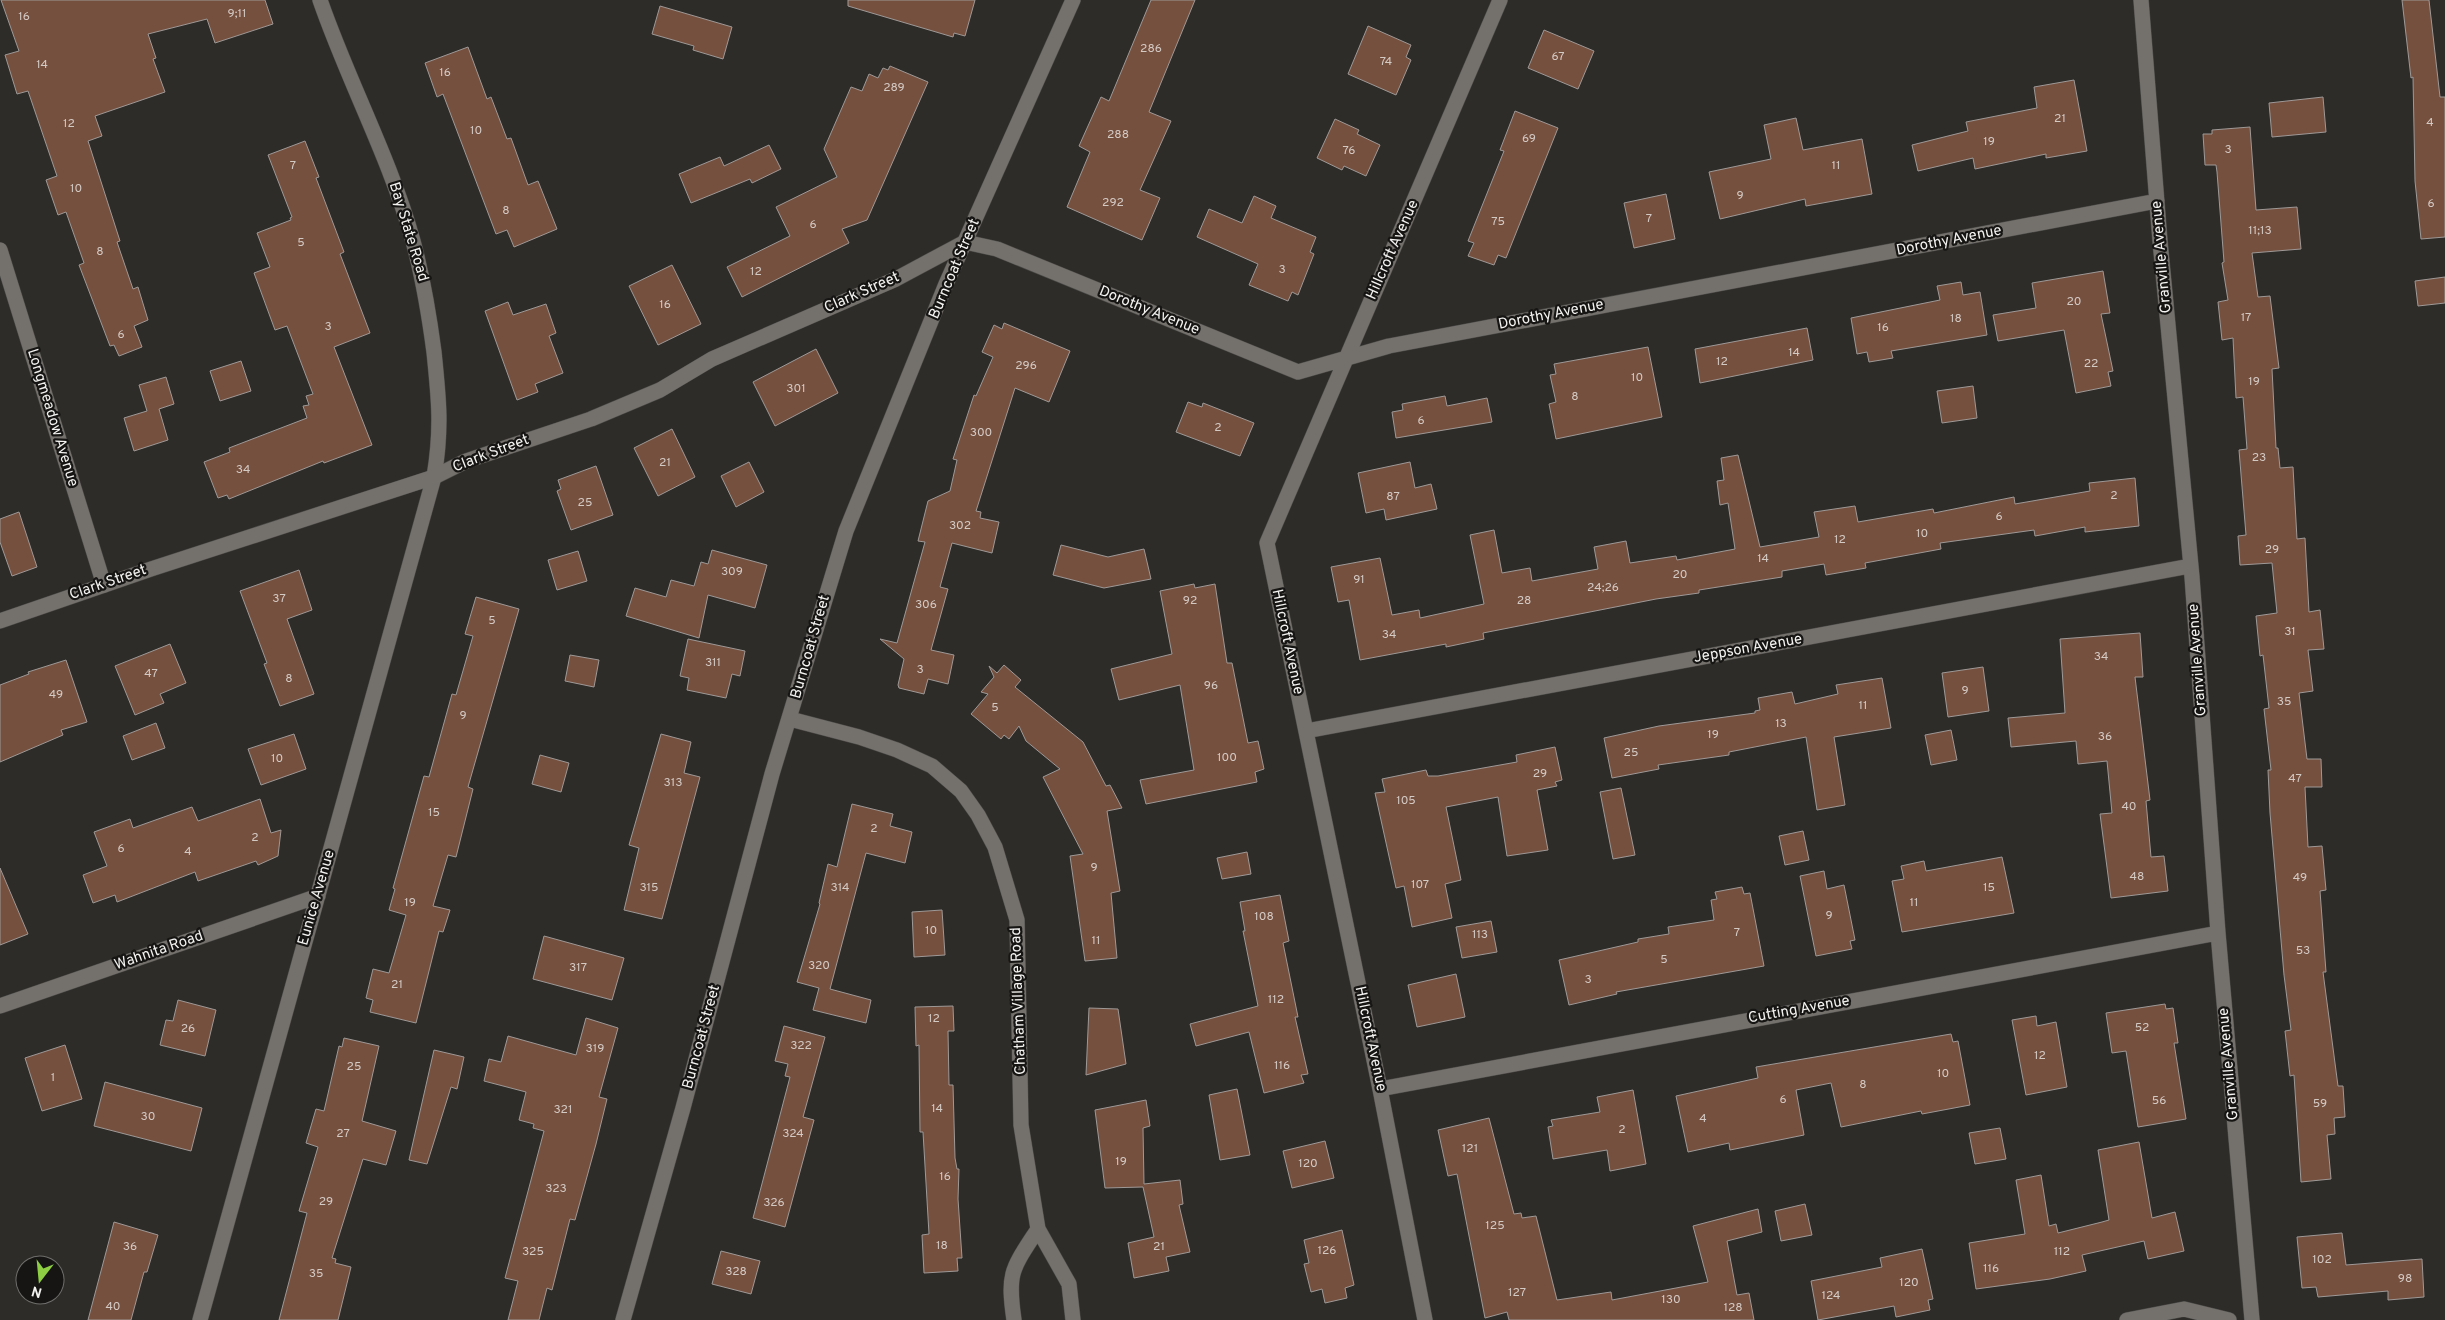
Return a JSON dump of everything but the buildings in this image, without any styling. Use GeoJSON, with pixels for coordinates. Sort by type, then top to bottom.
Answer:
{"type":"FeatureCollection","features":[{"type":"Feature","properties":{"kind":"street","name":"Bay State Road"},"geometry":{"type":"LineString","coordinates":[[320,0],[390,175],[413,240],[426,296],[440,405],[440,443],[434,477]]}},
{"type":"Feature","properties":{"kind":"street","name":"Burncoat Street"},"geometry":{"type":"LineString","coordinates":[[623,1320],[683,1108],[772,774],[846,531],[965,242],[1073,0]]}},
{"type":"Feature","properties":{"kind":"street","name":"Hillcroft Avenue"},"geometry":{"type":"LineString","coordinates":[[1425,1320],[1380,1089],[1267,543],[1500,0]]}},
{"type":"Feature","properties":{"kind":"street","name":"Granville Avenue"},"geometry":{"type":"LineString","coordinates":[[2142,0],[2157,201],[2190,566],[2218,933],[2252,1320]]}},
{"type":"Feature","properties":{"kind":"street","name":"Dorothy Avenue"},"geometry":{"type":"LineString","coordinates":[[965,242],[997,249],[1298,372],[1389,346],[2157,201]]}},
{"type":"Feature","properties":{"kind":"street","name":"Clark Street"},"geometry":{"type":"LineString","coordinates":[[0,621],[434,477],[466,461],[591,419],[660,390],[712,359],[896,279],[965,242]]}},
{"type":"Feature","properties":{"kind":"street","name":"Longmeadow Avenue"},"geometry":{"type":"LineString","coordinates":[[0,250],[104,585]]}},
{"type":"Feature","properties":{"kind":"street","name":"Eunice Avenue"},"geometry":{"type":"LineString","coordinates":[[200,1320],[434,477]]}},
{"type":"Feature","properties":{"kind":"street","name":"Jeppson Avenue"},"geometry":{"type":"LineString","coordinates":[[1306,731],[2190,566]]}},
{"type":"Feature","properties":{"kind":"street","name":"Chatham Village Road"},"geometry":{"type":"LineString","coordinates":[[790,719],[866,740],[896,750],[932,766],[961,791],[978,815],[995,847],[1017,920],[1021,1125],[1038,1230],[1069,1284],[1073,1320]]}},
{"type":"Feature","properties":{"kind":"street","name":"Wahnita Road"},"geometry":{"type":"LineString","coordinates":[[0,1006],[318,896]]}},
{"type":"Feature","properties":{"kind":"street","name":"Cutting Avenue"},"geometry":{"type":"LineString","coordinates":[[1380,1089],[2218,933]]}},
{"type":"Feature","properties":{"kind":"street"},"geometry":{"type":"LineString","coordinates":[[1014,1320],[1010,1292],[1013,1268],[1038,1230]]}},
{"type":"Feature","properties":{"kind":"street"},"geometry":{"type":"LineString","coordinates":[[2127,1320],[2184,1309],[2229,1320]]}}]}
